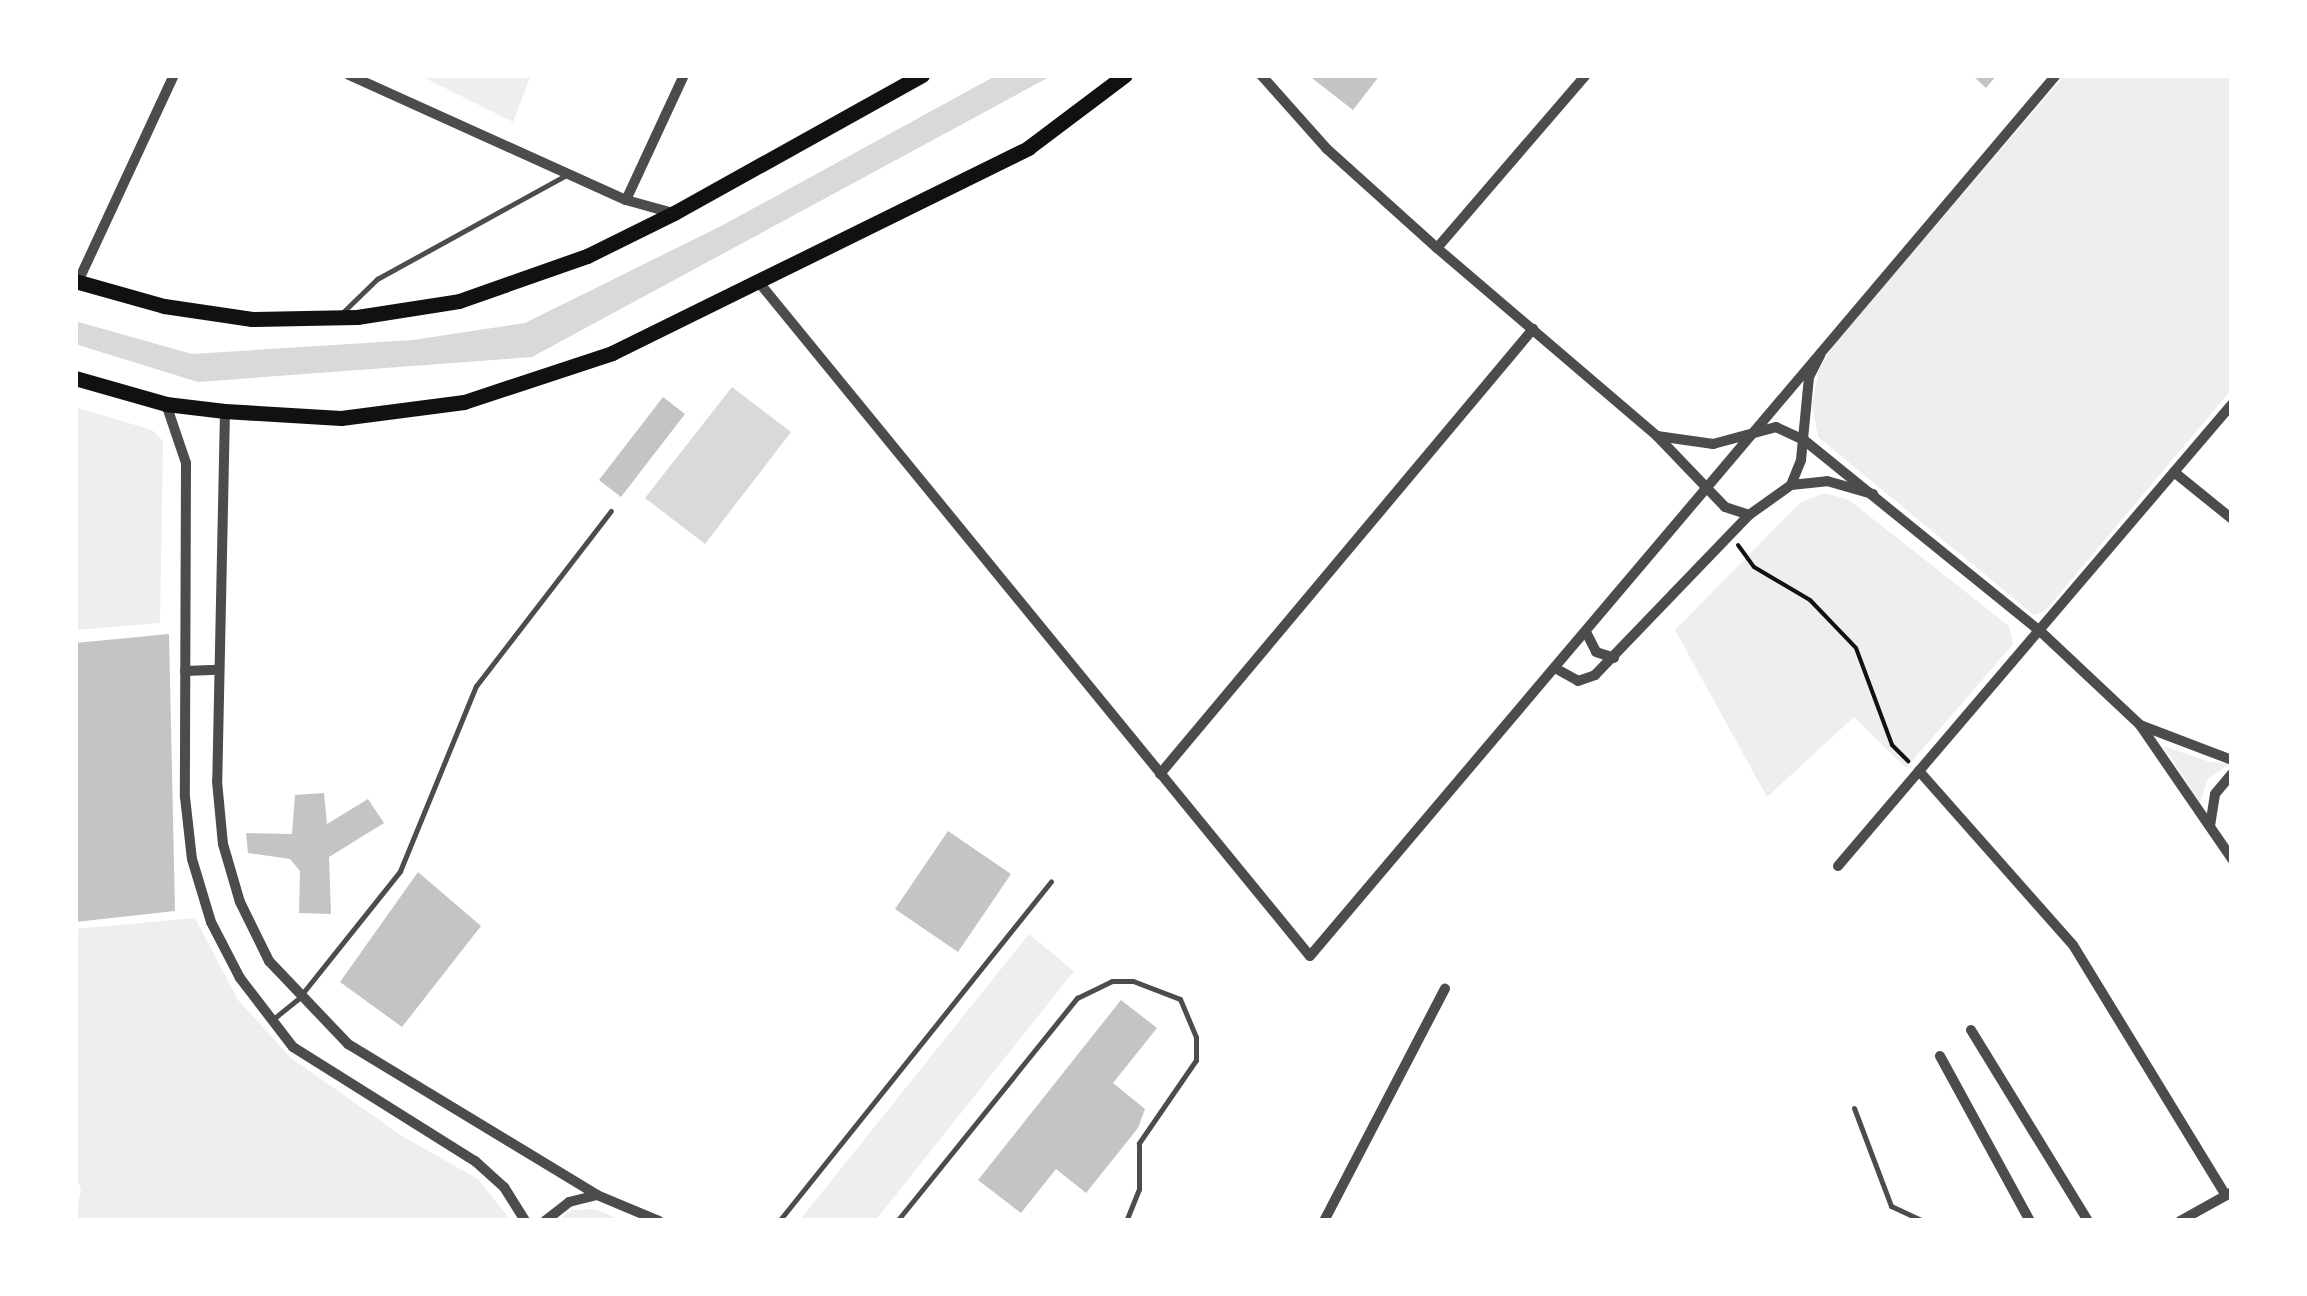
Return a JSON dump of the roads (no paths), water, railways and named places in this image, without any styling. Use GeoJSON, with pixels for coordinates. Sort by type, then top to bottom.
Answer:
{"type":"FeatureCollection","features":[{"type":"Feature","properties":{"kind":"main road"},"geometry":{"type":"LineString","coordinates":[[76,284],[164,306],[252,319],[338,317],[459,302],[587,256],[674,214],[922,75]]}},
{"type":"Feature","properties":{"kind":"main road"},"geometry":{"type":"LineString","coordinates":[[75,378],[166,404],[225,411],[341,418],[464,402],[612,353],[1028,148],[1125,75]]}},
{"type":"Feature","properties":{"kind":"street"},"geometry":{"type":"LineString","coordinates":[[76,284],[174,75]]}},
{"type":"Feature","properties":{"kind":"street"},"geometry":{"type":"LineString","coordinates":[[349,75],[626,200],[674,214]]}},
{"type":"Feature","properties":{"kind":"street"},"geometry":{"type":"LineString","coordinates":[[626,200],[684,75]]}},
{"type":"Feature","properties":{"kind":"street"},"geometry":{"type":"LineString","coordinates":[[1261,75],[1327,149],[1436,248],[1657,436],[1732,512],[1750,516]]}},
{"type":"Feature","properties":{"kind":"street"},"geometry":{"type":"LineString","coordinates":[[1436,248],[1586,75]]}},
{"type":"Feature","properties":{"kind":"street"},"geometry":{"type":"LineString","coordinates":[[756,279],[1310,956],[1586,632],[1748,433],[2056,75]]}},
{"type":"Feature","properties":{"kind":"street"},"geometry":{"type":"LineString","coordinates":[[1160,774],[1533,329]]}},
{"type":"Feature","properties":{"kind":"street"},"geometry":{"type":"LineString","coordinates":[[1791,485],[1804,440],[1809,377],[1830,338]]}},
{"type":"Feature","properties":{"kind":"street"},"geometry":{"type":"LineString","coordinates":[[166,404],[186,463],[185,671],[192,859],[210,922],[270,1022],[293,1047],[475,1161],[504,1187],[525,1221]]}},
{"type":"Feature","properties":{"kind":"street"},"geometry":{"type":"LineString","coordinates":[[1838,866],[2232,404]]}},
{"type":"Feature","properties":{"kind":"street"},"geometry":{"type":"LineString","coordinates":[[225,411],[218,670],[223,844],[240,902],[269,961],[298,999],[348,1044],[597,1195],[659,1221]]}},
{"type":"Feature","properties":{"kind":"street"},"geometry":{"type":"LineString","coordinates":[[1657,436],[1713,444],[1776,427],[1804,440],[1880,496],[2039,630],[2140,725],[2232,858]]}},
{"type":"Feature","properties":{"kind":"street"},"geometry":{"type":"LineString","coordinates":[[2174,472],[2232,519]]}},
{"type":"Feature","properties":{"kind":"street"},"geometry":{"type":"LineString","coordinates":[[1555,668],[1578,681],[1614,658],[1750,516],[1791,485],[1828,481],[1880,496]]}},
{"type":"Feature","properties":{"kind":"street"},"geometry":{"type":"LineString","coordinates":[[1586,632],[1596,652],[1614,658]]}},
{"type":"Feature","properties":{"kind":"street"},"geometry":{"type":"LineString","coordinates":[[185,671],[218,670]]}},
{"type":"Feature","properties":{"kind":"street"},"geometry":{"type":"LineString","coordinates":[[2140,725],[2232,760]]}},
{"type":"Feature","properties":{"kind":"street"},"geometry":{"type":"LineString","coordinates":[[1919,771],[2073,945],[2228,1193],[2180,1221]]}},
{"type":"Feature","properties":{"kind":"street"},"geometry":{"type":"LineString","coordinates":[[2210,827],[2215,794],[2232,774]]}},
{"type":"Feature","properties":{"kind":"street"},"geometry":{"type":"LineString","coordinates":[[1324,1221],[1445,989]]}},
{"type":"Feature","properties":{"kind":"street"},"geometry":{"type":"LineString","coordinates":[[1971,1030],[2088,1221]]}},
{"type":"Feature","properties":{"kind":"street"},"geometry":{"type":"LineString","coordinates":[[1940,1056],[2030,1221]]}},
{"type":"Feature","properties":{"kind":"street"},"geometry":{"type":"LineString","coordinates":[[545,1221],[570,1202],[597,1195]]}},
{"type":"Feature","properties":{"kind":"lane"},"geometry":{"type":"LineString","coordinates":[[338,317],[376,278],[568,174]]}},
{"type":"Feature","properties":{"kind":"lane"},"geometry":{"type":"LineString","coordinates":[[270,1022],[298,999],[400,872],[476,686],[611,511]]}},
{"type":"Feature","properties":{"kind":"lane"},"geometry":{"type":"LineString","coordinates":[[779,1221],[1051,882]]}},
{"type":"Feature","properties":{"kind":"lane"},"geometry":{"type":"LineString","coordinates":[[897,1221],[1077,998],[1112,982],[1154,985],[1180,1000],[1196,1037],[1196,1060],[1139,1143],[1139,1189],[1126,1221]]}},
{"type":"Feature","properties":{"kind":"lane"},"geometry":{"type":"LineString","coordinates":[[1854,1108],[1892,1206],[1924,1221]]}}]}
